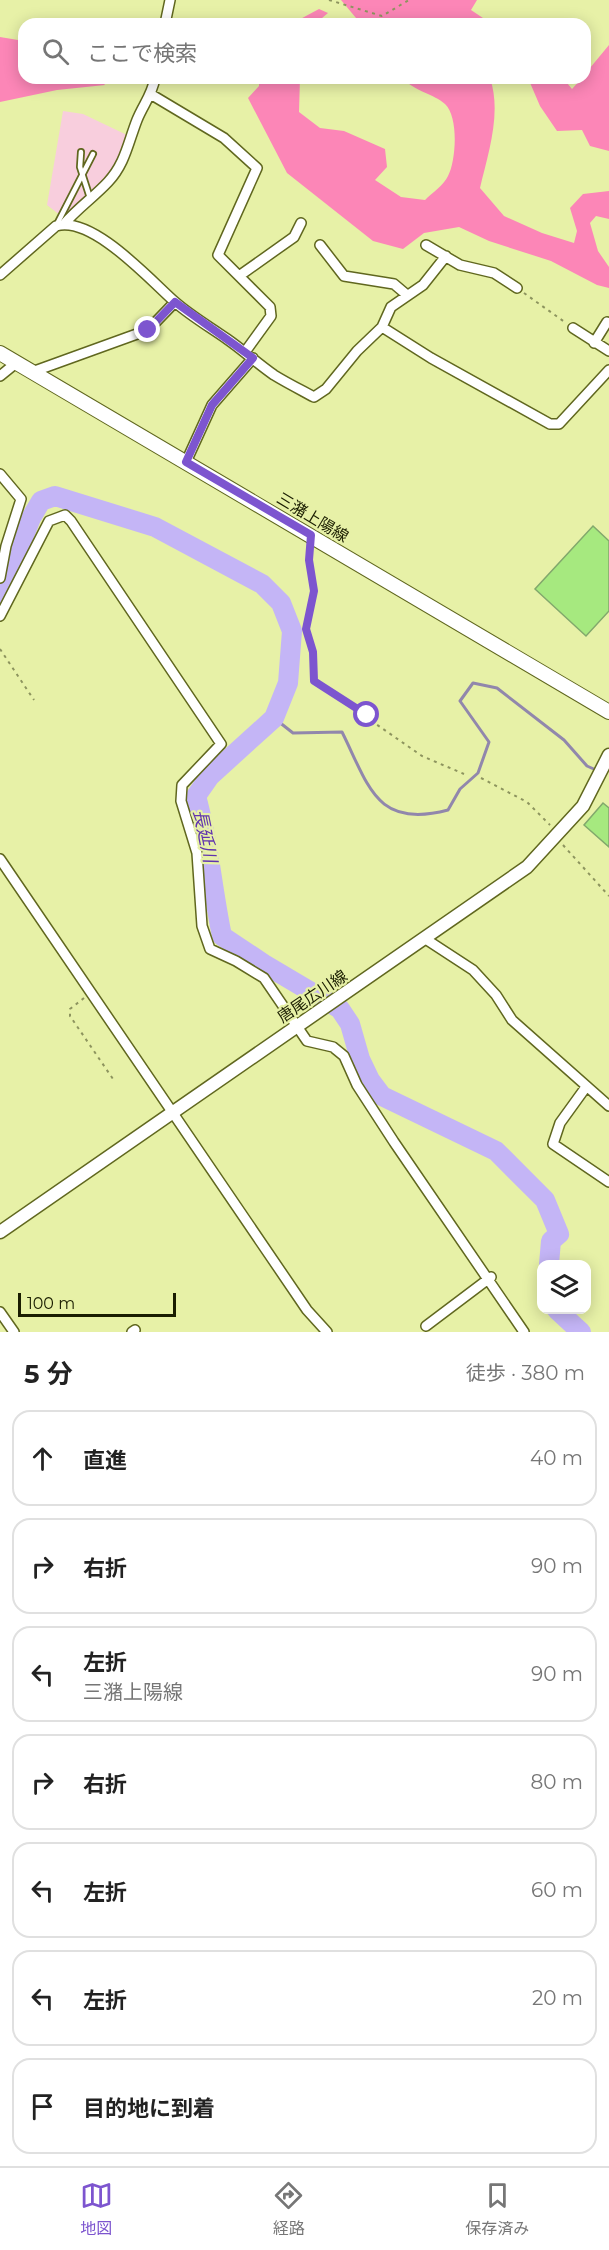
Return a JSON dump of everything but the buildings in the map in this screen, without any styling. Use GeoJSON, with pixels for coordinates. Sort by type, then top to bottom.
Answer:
{"type":"FeatureCollection","features":[{"type":"Feature","properties":{"kind":"main road","name":"三潴上陽線"},"geometry":{"type":"LineString","coordinates":[[0,353],[609,712]]}},
{"type":"Feature","properties":{"kind":"main road","name":"唐尾広川線"},"geometry":{"type":"LineString","coordinates":[[0,1232],[526,867],[556,838],[583,806],[609,755]]}},
{"type":"Feature","properties":{"kind":"street"},"geometry":{"type":"LineString","coordinates":[[166,18],[170,0]]}},
{"type":"Feature","properties":{"kind":"street"},"geometry":{"type":"LineString","coordinates":[[0,275],[110,181],[126,158],[138,119],[152,95],[154,84]]}},
{"type":"Feature","properties":{"kind":"street"},"geometry":{"type":"LineString","coordinates":[[152,95],[224,138],[257,168],[218,255],[270,307],[271,316],[245,351]]}},
{"type":"Feature","properties":{"kind":"street"},"geometry":{"type":"LineString","coordinates":[[239,276],[294,237],[301,223]]}},
{"type":"Feature","properties":{"kind":"street"},"geometry":{"type":"LineString","coordinates":[[60,225],[96,236],[116,249],[145,272],[175,302],[245,351],[273,374],[314,397],[326,389],[357,351],[382,327],[391,307],[423,285],[446,256]]}},
{"type":"Feature","properties":{"kind":"street"},"geometry":{"type":"LineString","coordinates":[[320,245],[344,276],[394,284],[407,295]]}},
{"type":"Feature","properties":{"kind":"street"},"geometry":{"type":"LineString","coordinates":[[426,245],[460,265],[494,273],[517,288]]}},
{"type":"Feature","properties":{"kind":"street"},"geometry":{"type":"LineString","coordinates":[[32,372],[148,330],[175,302]]}},
{"type":"Feature","properties":{"kind":"street"},"geometry":{"type":"LineString","coordinates":[[594,343],[607,322]]}},
{"type":"Feature","properties":{"kind":"street"},"geometry":{"type":"LineString","coordinates":[[382,327],[430,358],[550,424],[559,424],[609,370]]}},
{"type":"Feature","properties":{"kind":"street"},"geometry":{"type":"LineString","coordinates":[[573,328],[609,351]]}},
{"type":"Feature","properties":{"kind":"street"},"geometry":{"type":"LineString","coordinates":[[186,462],[212,405],[253,358]]}},
{"type":"Feature","properties":{"kind":"street"},"geometry":{"type":"LineString","coordinates":[[0,376],[16,363]]}},
{"type":"Feature","properties":{"kind":"street"},"geometry":{"type":"LineString","coordinates":[[0,474],[21,499],[6,546],[0,578]]}},
{"type":"Feature","properties":{"kind":"street"},"geometry":{"type":"LineString","coordinates":[[0,616],[49,520],[65,515],[221,744],[182,785],[181,793],[185,817],[197,853],[202,926],[210,949],[236,961],[272,987],[299,1024],[307,1041],[333,1047],[344,1056],[357,1085],[393,1142],[490,1278],[524,1332]]}},
{"type":"Feature","properties":{"kind":"street"},"geometry":{"type":"LineString","coordinates":[[0,859],[307,1310],[327,1332]]}},
{"type":"Feature","properties":{"kind":"street"},"geometry":{"type":"LineString","coordinates":[[424,938],[473,970],[496,995],[512,1020],[609,1106]]}},
{"type":"Feature","properties":{"kind":"street"},"geometry":{"type":"LineString","coordinates":[[586,1087],[560,1124],[553,1144],[609,1182]]}},
{"type":"Feature","properties":{"kind":"street"},"geometry":{"type":"LineString","coordinates":[[426,1326],[490,1278]]}},
{"type":"Feature","properties":{"kind":"street"},"geometry":{"type":"LineString","coordinates":[[0,1312],[14,1332]]}},
{"type":"Feature","properties":{"kind":"lane"},"geometry":{"type":"LineString","coordinates":[[81,152],[82,174],[90,198]]}},
{"type":"Feature","properties":{"kind":"lane"},"geometry":{"type":"LineString","coordinates":[[60,225],[93,154]]}},
{"type":"Feature","properties":{"kind":"path"},"geometry":{"type":"LineString","coordinates":[[329,0],[382,16],[409,0]]}},
{"type":"Feature","properties":{"kind":"path"},"geometry":{"type":"LineString","coordinates":[[517,288],[573,328]]}},
{"type":"Feature","properties":{"kind":"path"},"geometry":{"type":"LineString","coordinates":[[311,535],[309,560],[314,591],[306,629],[313,652],[314,681],[422,756],[464,774]]}},
{"type":"Feature","properties":{"kind":"path"},"geometry":{"type":"LineString","coordinates":[[0,649],[34,700]]}},
{"type":"Feature","properties":{"kind":"path"},"geometry":{"type":"LineString","coordinates":[[481,778],[527,802],[548,820],[556,838],[609,896]]}},
{"type":"Feature","properties":{"kind":"path"},"geometry":{"type":"LineString","coordinates":[[92,993],[70,1009],[69,1016],[113,1080]]}},
{"type":"Feature","properties":{"kind":"shaded area"},"geometry":{"type":"Polygon","coordinates":[[[341,0],[477,0],[471,10],[483,18],[356,18],[341,0]]]}},
{"type":"Feature","properties":{"kind":"shaded area"},"geometry":{"type":"Polygon","coordinates":[[[319,9],[328,13],[322,18],[302,18],[319,9]]]}},
{"type":"Feature","properties":{"kind":"shaded area"},"geometry":{"type":"Polygon","coordinates":[[[0,37],[18,40],[18,84],[105,85],[57,90],[0,102],[0,37]]]}},
{"type":"Feature","properties":{"kind":"shaded area"},"geometry":{"type":"Polygon","coordinates":[[[609,45],[609,151],[590,146],[582,130],[557,131],[540,106],[531,84],[568,84],[572,89],[577,84],[591,84],[591,67],[609,45]]]}},
{"type":"Feature","properties":{"kind":"shaded area"},"geometry":{"type":"Polygon","coordinates":[[[259,84],[300,84],[299,112],[320,128],[344,131],[385,149],[387,167],[375,180],[401,197],[425,200],[444,183],[451,169],[454,129],[445,104],[409,84],[491,84],[495,105],[493,133],[480,188],[504,216],[542,233],[574,243],[577,231],[570,208],[583,194],[609,191],[609,219],[596,216],[590,223],[598,251],[609,267],[609,288],[597,285],[551,261],[489,241],[459,227],[424,233],[403,249],[373,241],[287,173],[248,98],[259,84]]]}},
{"type":"Feature","properties":{"kind":"shaded area"},"geometry":{"type":"Polygon","coordinates":[[[63,111],[83,114],[129,136],[110,173],[65,219],[47,205],[63,111]]]}},
{"type":"Feature","properties":{"kind":"waterway","name":"長延川"},"geometry":{"type":"LineString","coordinates":[[0,595],[31,518],[41,501],[55,496],[155,527],[262,584],[281,603],[292,631],[288,683],[274,718],[210,776],[196,796],[222,936],[340,1009],[350,1024],[360,1059],[370,1080],[382,1096],[496,1151],[545,1200],[559,1234],[551,1241],[549,1260]]}},
{"type":"Feature","properties":{"kind":"waterway"},"geometry":{"type":"LineString","coordinates":[[274,718],[293,733],[342,732],[368,785],[378,798],[390,808],[405,813],[424,814],[448,810],[460,789],[478,773],[489,742],[460,701],[473,683],[497,688],[564,740],[587,766],[596,770]]}},
{"type":"Feature","properties":{"kind":"waterway","name":"長延川"},"geometry":{"type":"LineString","coordinates":[[561,1314],[581,1332]]}},
{"type":"Feature","properties":{"kind":"route"},"geometry":{"type":"LineString","coordinates":[[148,330],[175,302],[253,358],[212,405],[186,462],[311,535],[309,560],[314,591],[306,629],[313,652],[314,681],[367,715]]}}]}
